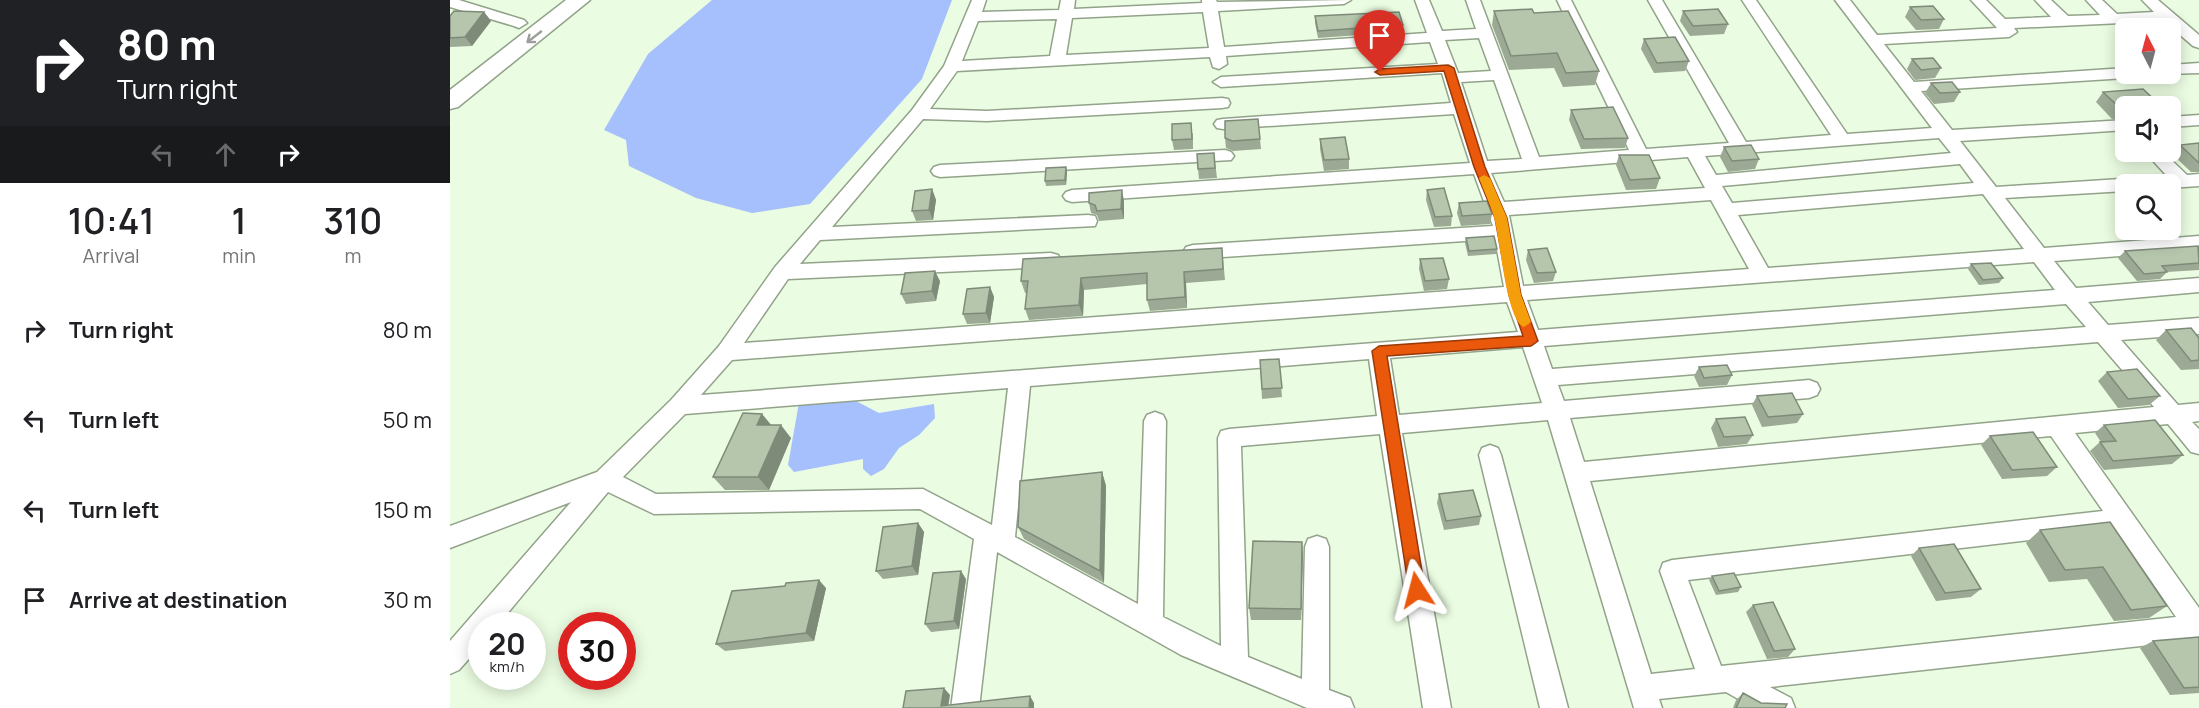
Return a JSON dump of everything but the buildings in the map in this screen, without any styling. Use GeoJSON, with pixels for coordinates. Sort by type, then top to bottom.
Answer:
{"type":"FeatureCollection","features":[{"type":"Feature","properties":{"kind":"street"},"geometry":{"type":"LineString","coordinates":[[450,76],[550,0]]}},
{"type":"Feature","properties":{"kind":"street"},"geometry":{"type":"LineString","coordinates":[[450,102],[579,0]]}},
{"type":"Feature","properties":{"kind":"street"},"geometry":{"type":"LineString","coordinates":[[450,661],[605,480],[679,406],[726,352],[783,272],[918,114],[952,66],[977,8],[1067,8],[1344,0]]}},
{"type":"Feature","properties":{"kind":"street"},"geometry":{"type":"LineString","coordinates":[[1422,0],[1450,73],[1479,167],[1498,209],[1515,295],[1556,410],[1645,698],[1721,680],[2198,628],[2057,426]]}},
{"type":"Feature","properties":{"kind":"street"},"geometry":{"type":"LineString","coordinates":[[1473,0],[1533,164]]}},
{"type":"Feature","properties":{"kind":"street"},"geometry":{"type":"LineString","coordinates":[[1564,0],[1640,155]]}},
{"type":"Feature","properties":{"kind":"street"},"geometry":{"type":"LineString","coordinates":[[1655,0],[1740,147]]}},
{"type":"Feature","properties":{"kind":"street"},"geometry":{"type":"LineString","coordinates":[[1749,0],[1842,139]]}},
{"type":"Feature","properties":{"kind":"street"},"geometry":{"type":"LineString","coordinates":[[1842,0],[2101,333],[2199,445]]}},
{"type":"Feature","properties":{"kind":"street"},"geometry":{"type":"LineString","coordinates":[[1874,40],[2009,32],[1978,0]]}},
{"type":"Feature","properties":{"kind":"street"},"geometry":{"type":"LineString","coordinates":[[2042,0],[2064,21]]}},
{"type":"Feature","properties":{"kind":"street"},"geometry":{"type":"LineString","coordinates":[[2093,0],[2113,18]]}},
{"type":"Feature","properties":{"kind":"street"},"geometry":{"type":"LineString","coordinates":[[2150,0],[2197,40]]}},
{"type":"Feature","properties":{"kind":"street"},"geometry":{"type":"LineString","coordinates":[[459,3],[519,23]]}},
{"type":"Feature","properties":{"kind":"street"},"geometry":{"type":"LineString","coordinates":[[1209,3],[1219,52],[1227,188]]}},
{"type":"Feature","properties":{"kind":"street"},"geometry":{"type":"LineString","coordinates":[[1057,60],[1067,8]]}},
{"type":"Feature","properties":{"kind":"street"},"geometry":{"type":"LineString","coordinates":[[2001,24],[2167,16]]}},
{"type":"Feature","properties":{"kind":"street"},"geometry":{"type":"LineString","coordinates":[[952,66],[1219,52],[1485,33]]}},
{"type":"Feature","properties":{"kind":"street"},"geometry":{"type":"LineString","coordinates":[[2181,69],[2199,68]]}},
{"type":"Feature","properties":{"kind":"street"},"geometry":{"type":"LineString","coordinates":[[1221,82],[1450,73],[1501,75]]}},
{"type":"Feature","properties":{"kind":"street"},"geometry":{"type":"LineString","coordinates":[[1909,87],[2115,74]]}},
{"type":"Feature","properties":{"kind":"street"},"geometry":{"type":"LineString","coordinates":[[918,114],[987,116],[1222,102]]}},
{"type":"Feature","properties":{"kind":"street"},"geometry":{"type":"LineString","coordinates":[[1223,124],[1461,108]]}},
{"type":"Feature","properties":{"kind":"street"},"geometry":{"type":"LineString","coordinates":[[2181,121],[2199,120]]}},
{"type":"Feature","properties":{"kind":"street"},"geometry":{"type":"LineString","coordinates":[[1072,196],[1227,188],[1842,139],[2115,126]]}},
{"type":"Feature","properties":{"kind":"street"},"geometry":{"type":"LineString","coordinates":[[1693,150],[1762,275]]}},
{"type":"Feature","properties":{"kind":"street"},"geometry":{"type":"LineString","coordinates":[[940,171],[1225,156]]}},
{"type":"Feature","properties":{"kind":"street"},"geometry":{"type":"LineString","coordinates":[[1498,209],[1965,158]]}},
{"type":"Feature","properties":{"kind":"street"},"geometry":{"type":"LineString","coordinates":[[2166,162],[2191,181]]}},
{"type":"Feature","properties":{"kind":"street"},"geometry":{"type":"LineString","coordinates":[[1727,210],[1990,191],[2115,185]]}},
{"type":"Feature","properties":{"kind":"street"},"geometry":{"type":"LineString","coordinates":[[814,234],[1088,221]]}},
{"type":"Feature","properties":{"kind":"street"},"geometry":{"type":"LineString","coordinates":[[1171,253],[1504,232]]}},
{"type":"Feature","properties":{"kind":"street"},"geometry":{"type":"LineString","coordinates":[[726,352],[1515,295],[2038,253],[2199,243]]}},
{"type":"Feature","properties":{"kind":"street"},"geometry":{"type":"LineString","coordinates":[[783,272],[1065,259]]}},
{"type":"Feature","properties":{"kind":"street"},"geometry":{"type":"LineString","coordinates":[[679,406],[1020,378],[1531,341],[2199,285]]}},
{"type":"Feature","properties":{"kind":"street"},"geometry":{"type":"LineString","coordinates":[[1543,378],[2199,326]]}},
{"type":"Feature","properties":{"kind":"street"},"geometry":{"type":"LineString","coordinates":[[1379,351],[1389,424],[1437,708]]}},
{"type":"Feature","properties":{"kind":"street"},"geometry":{"type":"LineString","coordinates":[[965,708],[1020,378]]}},
{"type":"Feature","properties":{"kind":"street"},"geometry":{"type":"LineString","coordinates":[[1236,665],[1229,438],[1809,389]]}},
{"type":"Feature","properties":{"kind":"street"},"geometry":{"type":"LineString","coordinates":[[1575,473],[2199,412]]}},
{"type":"Feature","properties":{"kind":"street"},"geometry":{"type":"LineString","coordinates":[[1150,624],[1155,421]]}},
{"type":"Feature","properties":{"kind":"street"},"geometry":{"type":"LineString","coordinates":[[1490,455],[1554,708]]}},
{"type":"Feature","properties":{"kind":"street"},"geometry":{"type":"LineString","coordinates":[[450,537],[605,480],[654,504],[923,499],[1190,646],[1340,708]]}},
{"type":"Feature","properties":{"kind":"street"},"geometry":{"type":"LineString","coordinates":[[1781,708],[1721,680],[1672,571],[2121,519]]}},
{"type":"Feature","properties":{"kind":"street"},"geometry":{"type":"LineString","coordinates":[[1315,698],[1317,547]]}},
{"type":"Feature","properties":{"kind":"water"},"geometry":{"type":"Polygon","coordinates":[[[712,0],[952,0],[922,79],[810,204],[752,213],[696,198],[629,166],[626,140],[604,130],[648,54],[712,0]]]}},
{"type":"Feature","properties":{"kind":"water"},"geometry":{"type":"Polygon","coordinates":[[[800,397],[852,399],[879,413],[934,404],[935,418],[919,435],[899,448],[884,469],[871,476],[863,469],[863,459],[794,472],[788,465],[800,397]]]}},
{"type":"Feature","properties":{"kind":"slow traffic"},"geometry":{"type":"LineString","coordinates":[[1484,178],[1501,218],[1515,295],[1524,322]]}},
{"type":"Feature","properties":{"kind":"route"},"geometry":{"type":"LineString","coordinates":[[1380,72],[1448,68],[1479,167],[1501,218],[1515,295],[1531,341],[1379,351],[1417,590]]}}]}
